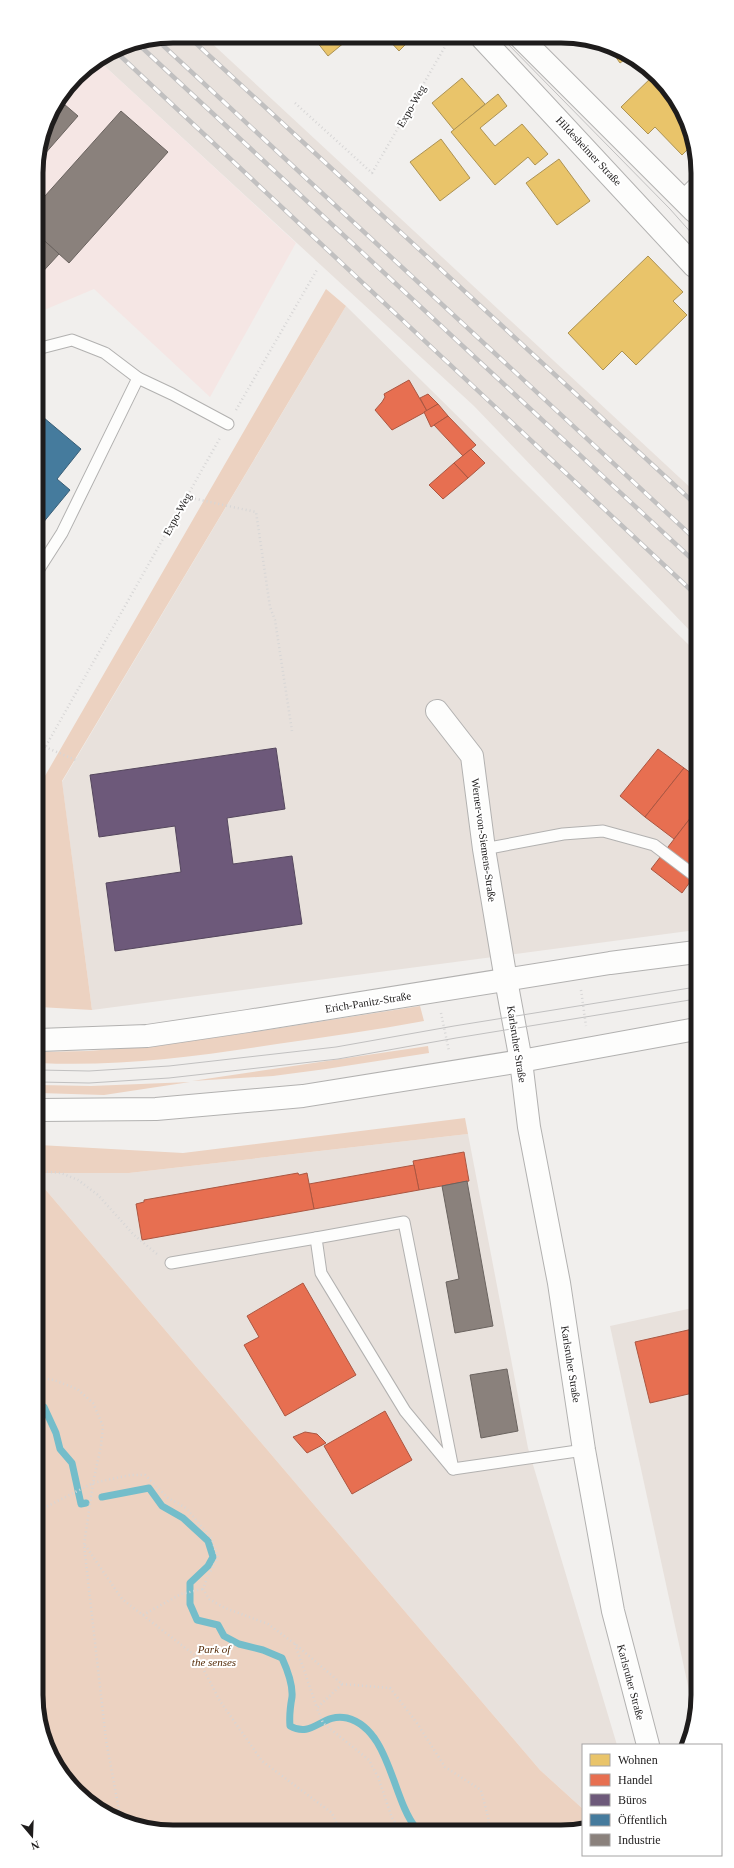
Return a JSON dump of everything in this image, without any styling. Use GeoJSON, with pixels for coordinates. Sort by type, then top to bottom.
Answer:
{"type":"FeatureCollection","features":[{"type":"Feature","properties":{"kind":"main road","name":"Hildesheimer Straße"},"geometry":{"type":"LineString","coordinates":[[487,43],[691,263]]}},
{"type":"Feature","properties":{"kind":"main road"},"geometry":{"type":"LineString","coordinates":[[526,43],[689,198]]}},
{"type":"Feature","properties":{"kind":"main road","name":"Werner-von-Siemens-Straße"},"geometry":{"type":"LineString","coordinates":[[436,711],[472,756],[484,849],[506,980]]}},
{"type":"Feature","properties":{"kind":"main road","name":"Erich-Panitz-Straße"},"geometry":{"type":"LineString","coordinates":[[43,1040],[147,1036],[578,968],[691,953]]}},
{"type":"Feature","properties":{"kind":"main road","name":"Karlsruher Straße"},"geometry":{"type":"LineString","coordinates":[[506,980],[521,1061],[529,1128],[559,1284],[584,1450],[613,1610],[648,1744]]}},
{"type":"Feature","properties":{"kind":"main road"},"geometry":{"type":"LineString","coordinates":[[43,1110],[156,1109],[303,1096],[521,1061],[691,1030]]}},
{"type":"Feature","properties":{"kind":"lane"},"geometry":{"type":"LineString","coordinates":[[43,347],[72,340],[105,352],[138,378],[172,394],[228,424]]}},
{"type":"Feature","properties":{"kind":"lane"},"geometry":{"type":"LineString","coordinates":[[43,563],[62,533],[138,378]]}},
{"type":"Feature","properties":{"kind":"lane"},"geometry":{"type":"LineString","coordinates":[[484,849],[563,834],[603,832],[654,845],[691,873]]}},
{"type":"Feature","properties":{"kind":"lane"},"geometry":{"type":"LineString","coordinates":[[171,1263],[404,1222],[453,1470]]}},
{"type":"Feature","properties":{"kind":"lane"},"geometry":{"type":"LineString","coordinates":[[316,1238],[321,1273],[405,1411],[453,1470]]}},
{"type":"Feature","properties":{"kind":"lane"},"geometry":{"type":"LineString","coordinates":[[453,1470],[584,1450]]}},
{"type":"Feature","properties":{"kind":"path","name":"Expo-Weg"},"geometry":{"type":"LineString","coordinates":[[295,103],[372,173],[447,43]]}},
{"type":"Feature","properties":{"kind":"path","name":"Expo-Weg"},"geometry":{"type":"LineString","coordinates":[[43,752],[318,268]]}},
{"type":"Feature","properties":{"kind":"path"},"geometry":{"type":"LineString","coordinates":[[187,497],[256,512],[270,607],[275,620],[292,731]]}},
{"type":"Feature","properties":{"kind":"path"},"geometry":{"type":"LineString","coordinates":[[46,747],[78,761]]}},
{"type":"Feature","properties":{"kind":"path"},"geometry":{"type":"LineString","coordinates":[[578,968],[589,1049]]}},
{"type":"Feature","properties":{"kind":"path"},"geometry":{"type":"LineString","coordinates":[[436,991],[453,1072]]}},
{"type":"Feature","properties":{"kind":"path"},"geometry":{"type":"LineString","coordinates":[[43,1172],[61,1174],[78,1180],[98,1195],[134,1235],[151,1250],[171,1263]]}},
{"type":"Feature","properties":{"kind":"path"},"geometry":{"type":"LineString","coordinates":[[43,1378],[54,1380],[77,1388],[93,1403],[103,1426],[84,1545],[106,1740],[120,1814]]}},
{"type":"Feature","properties":{"kind":"path"},"geometry":{"type":"LineString","coordinates":[[43,1508],[93,1483],[130,1475],[145,1475],[168,1498],[186,1508],[212,1539],[218,1558],[203,1589],[208,1599],[225,1608],[268,1624],[295,1644],[342,1684],[390,1688],[417,1723],[445,1767],[481,1790],[489,1821],[487,1825]]}},
{"type":"Feature","properties":{"kind":"path"},"geometry":{"type":"LineString","coordinates":[[84,1545],[122,1600],[197,1657],[220,1701],[262,1761],[332,1813],[337,1825]]}},
{"type":"Feature","properties":{"kind":"path"},"geometry":{"type":"LineString","coordinates":[[143,1615],[181,1594],[203,1589]]}},
{"type":"Feature","properties":{"kind":"path"},"geometry":{"type":"LineString","coordinates":[[295,1644],[323,1723],[369,1760],[378,1776],[392,1818],[397,1825]]}},
{"type":"Feature","properties":{"kind":"path"},"geometry":{"type":"LineString","coordinates":[[317,1708],[342,1684]]}},
{"type":"Feature","properties":{"kind":"shaded area"},"geometry":{"type":"Polygon","coordinates":[[[212,43],[691,488],[691,632],[474,406],[102,64],[115,56],[147,45],[212,43]]]}},
{"type":"Feature","properties":{"kind":"shaded area"},"geometry":{"type":"Polygon","coordinates":[[[102,64],[296,243],[210,397],[94,289],[43,310],[43,164],[45,147],[60,108],[75,87],[87,75],[102,64]]]}},
{"type":"Feature","properties":{"kind":"shaded area"},"geometry":{"type":"Polygon","coordinates":[[[346,306],[691,647],[691,931],[92,1010],[62,782],[346,306]]]}},
{"type":"Feature","properties":{"kind":"shaded area"},"geometry":{"type":"Polygon","coordinates":[[[468,1134],[528,1448],[617,1744],[582,1744],[582,1808],[540,1770],[43,1187],[43,1173],[129,1173],[468,1134]]]}},
{"type":"Feature","properties":{"kind":"shaded area"},"geometry":{"type":"Polygon","coordinates":[[[691,1308],[691,1700],[610,1326],[691,1308]]]}},
{"type":"Feature","properties":{"kind":"green space"},"geometry":{"type":"Polygon","coordinates":[[[326,289],[346,306],[62,781],[92,1010],[43,1007],[43,779],[326,289]]]}},
{"type":"Feature","properties":{"kind":"green space"},"geometry":{"type":"Polygon","coordinates":[[[420,1006],[424,1021],[218,1053],[159,1060],[69,1064],[43,1063],[43,1052],[88,1051],[139,1047],[247,1033],[420,1006]]]}},
{"type":"Feature","properties":{"kind":"green space"},"geometry":{"type":"Polygon","coordinates":[[[428,1046],[429,1053],[326,1069],[273,1076],[192,1081],[428,1046]]]}},
{"type":"Feature","properties":{"kind":"green space"},"geometry":{"type":"Polygon","coordinates":[[[190,1082],[104,1095],[43,1093],[43,1085],[91,1086],[190,1082]]]}},
{"type":"Feature","properties":{"kind":"green space"},"geometry":{"type":"Polygon","coordinates":[[[465,1118],[468,1134],[129,1173],[43,1173],[43,1145],[183,1153],[465,1118]]]}},
{"type":"Feature","properties":{"kind":"green space","name":"Park of the senses"},"geometry":{"type":"Polygon","coordinates":[[[43,1187],[540,1770],[582,1808],[582,1823],[561,1825],[164,1825],[147,1823],[115,1812],[81,1787],[60,1760],[47,1729],[44,1712],[43,1187]]]}},
{"type":"Feature","properties":{"kind":"building: Wohnen"},"geometry":{"type":"Polygon","coordinates":[[[318,43],[344,43],[328,56],[318,43]]]}},
{"type":"Feature","properties":{"kind":"building: Wohnen"},"geometry":{"type":"Polygon","coordinates":[[[392,43],[407,43],[399,51],[392,43]]]}},
{"type":"Feature","properties":{"kind":"building: Wohnen"},"geometry":{"type":"Polygon","coordinates":[[[614,54],[625,60],[620,63],[614,54]]]}},
{"type":"Feature","properties":{"kind":"building: Wohnen"},"geometry":{"type":"Polygon","coordinates":[[[462,78],[485,104],[454,130],[432,103],[462,78]]]}},
{"type":"Feature","properties":{"kind":"building: Wohnen"},"geometry":{"type":"Polygon","coordinates":[[[650,78],[659,87],[678,115],[687,139],[689,148],[682,155],[655,127],[648,134],[621,107],[650,78]]]}},
{"type":"Feature","properties":{"kind":"building: Wohnen"},"geometry":{"type":"Polygon","coordinates":[[[498,94],[507,106],[480,128],[495,146],[522,124],[548,154],[535,165],[528,157],[495,185],[451,132],[498,94]]]}},
{"type":"Feature","properties":{"kind":"building: Wohnen"},"geometry":{"type":"Polygon","coordinates":[[[441,139],[470,178],[440,201],[410,162],[441,139]]]}},
{"type":"Feature","properties":{"kind":"building: Wohnen"},"geometry":{"type":"Polygon","coordinates":[[[559,159],[590,201],[557,225],[526,183],[559,159]]]}},
{"type":"Feature","properties":{"kind":"building: Wohnen"},"geometry":{"type":"Polygon","coordinates":[[[648,256],[683,292],[673,301],[687,315],[636,365],[622,351],[603,370],[568,333],[648,256]]]}},
{"type":"Feature","properties":{"kind":"building: Handel"},"geometry":{"type":"Polygon","coordinates":[[[409,380],[427,411],[392,430],[375,410],[385,397],[384,394],[409,380]]]}},
{"type":"Feature","properties":{"kind":"building: Handel"},"geometry":{"type":"Polygon","coordinates":[[[428,394],[438,404],[427,411],[420,398],[428,394]]]}},
{"type":"Feature","properties":{"kind":"building: Handel"},"geometry":{"type":"Polygon","coordinates":[[[438,404],[448,416],[431,427],[424,412],[438,404]]]}},
{"type":"Feature","properties":{"kind":"building: Handel"},"geometry":{"type":"Polygon","coordinates":[[[448,416],[476,445],[463,456],[434,425],[448,416]]]}},
{"type":"Feature","properties":{"kind":"building: Handel"},"geometry":{"type":"Polygon","coordinates":[[[471,449],[485,463],[468,478],[454,463],[471,449]]]}},
{"type":"Feature","properties":{"kind":"building: Handel"},"geometry":{"type":"Polygon","coordinates":[[[454,463],[468,478],[443,499],[429,485],[454,463]]]}},
{"type":"Feature","properties":{"kind":"building: Handel"},"geometry":{"type":"Polygon","coordinates":[[[658,749],[684,768],[645,817],[620,796],[658,749]]]}},
{"type":"Feature","properties":{"kind":"building: Handel"},"geometry":{"type":"Polygon","coordinates":[[[684,768],[691,773],[691,817],[674,839],[645,817],[684,768]]]}},
{"type":"Feature","properties":{"kind":"building: Handel"},"geometry":{"type":"Polygon","coordinates":[[[691,817],[691,881],[682,893],[651,869],[691,817]]]}},
{"type":"Feature","properties":{"kind":"building: Handel"},"geometry":{"type":"Polygon","coordinates":[[[464,1152],[469,1181],[419,1190],[413,1161],[464,1152]]]}},
{"type":"Feature","properties":{"kind":"building: Handel"},"geometry":{"type":"Polygon","coordinates":[[[414,1165],[419,1190],[314,1209],[309,1184],[414,1165]]]}},
{"type":"Feature","properties":{"kind":"building: Handel"},"geometry":{"type":"Polygon","coordinates":[[[298,1173],[299,1175],[307,1173],[314,1209],[142,1240],[136,1204],[144,1202],[144,1200],[298,1173]]]}},
{"type":"Feature","properties":{"kind":"building: Handel"},"geometry":{"type":"Polygon","coordinates":[[[303,1283],[356,1375],[285,1416],[244,1345],[259,1337],[247,1316],[303,1283]]]}},
{"type":"Feature","properties":{"kind":"building: Handel"},"geometry":{"type":"Polygon","coordinates":[[[691,1329],[691,1393],[650,1403],[635,1342],[691,1329]]]}},
{"type":"Feature","properties":{"kind":"building: Handel"},"geometry":{"type":"Polygon","coordinates":[[[385,1411],[412,1460],[352,1494],[324,1446],[385,1411]]]}},
{"type":"Feature","properties":{"kind":"building: Handel"},"geometry":{"type":"Polygon","coordinates":[[[305,1432],[317,1434],[326,1443],[307,1453],[293,1437],[305,1432]]]}},
{"type":"Feature","properties":{"kind":"building: Büros"},"geometry":{"type":"Polygon","coordinates":[[[276,748],[285,809],[227,818],[233,864],[292,856],[302,924],[115,951],[106,883],[181,872],[175,826],[99,837],[90,775],[276,748]]]}},
{"type":"Feature","properties":{"kind":"building: Öffentlich"},"geometry":{"type":"Polygon","coordinates":[[[43,417],[81,449],[57,479],[70,490],[43,523],[43,417]]]}},
{"type":"Feature","properties":{"kind":"building: Industrie"},"geometry":{"type":"Polygon","coordinates":[[[64,104],[78,116],[44,155],[50,131],[60,108],[64,104]]]}},
{"type":"Feature","properties":{"kind":"building: Industrie"},"geometry":{"type":"Polygon","coordinates":[[[121,111],[168,152],[69,263],[43,239],[43,198],[121,111]]]}},
{"type":"Feature","properties":{"kind":"building: Industrie"},"geometry":{"type":"Polygon","coordinates":[[[43,239],[59,254],[43,271],[43,239]]]}},
{"type":"Feature","properties":{"kind":"building: Industrie"},"geometry":{"type":"Polygon","coordinates":[[[467,1181],[493,1326],[455,1333],[446,1282],[459,1279],[442,1186],[467,1181]]]}},
{"type":"Feature","properties":{"kind":"building: Industrie"},"geometry":{"type":"Polygon","coordinates":[[[507,1369],[518,1431],[481,1438],[470,1375],[507,1369]]]}},
{"type":"Feature","properties":{"kind":"waterway"},"geometry":{"type":"LineString","coordinates":[[43,1407],[56,1433],[60,1449],[72,1463],[81,1504],[86,1503]]}},
{"type":"Feature","properties":{"kind":"waterway"},"geometry":{"type":"LineString","coordinates":[[102,1497],[149,1488],[162,1506],[183,1518],[208,1541],[213,1557],[208,1566],[190,1583],[190,1604],[197,1620],[218,1625],[224,1636],[239,1644],[263,1650],[282,1658],[292,1687],[290,1726],[298,1729],[305,1729],[312,1728],[324,1721],[338,1717],[347,1718],[361,1725],[373,1736],[389,1766],[401,1800],[414,1825]]}},
{"type":"Feature","properties":{"kind":"tram line"},"geometry":{"type":"LineString","coordinates":[[507,43],[670,209],[691,233]]}},
{"type":"Feature","properties":{"kind":"tram line"},"geometry":{"type":"LineString","coordinates":[[43,1070],[89,1071],[169,1066],[336,1047],[454,1026],[691,988]]}},
{"type":"Feature","properties":{"kind":"tram line"},"geometry":{"type":"LineString","coordinates":[[43,1082],[89,1083],[169,1078],[338,1059],[691,1000]]}},
{"type":"Feature","properties":{"kind":"railway"},"geometry":{"type":"LineString","coordinates":[[196,43],[691,500]]}},
{"type":"Feature","properties":{"kind":"railway"},"geometry":{"type":"LineString","coordinates":[[161,44],[691,535]]}},
{"type":"Feature","properties":{"kind":"railway"},"geometry":{"type":"LineString","coordinates":[[141,47],[691,558]]}},
{"type":"Feature","properties":{"kind":"railway"},"geometry":{"type":"LineString","coordinates":[[119,55],[691,590]]}}]}
